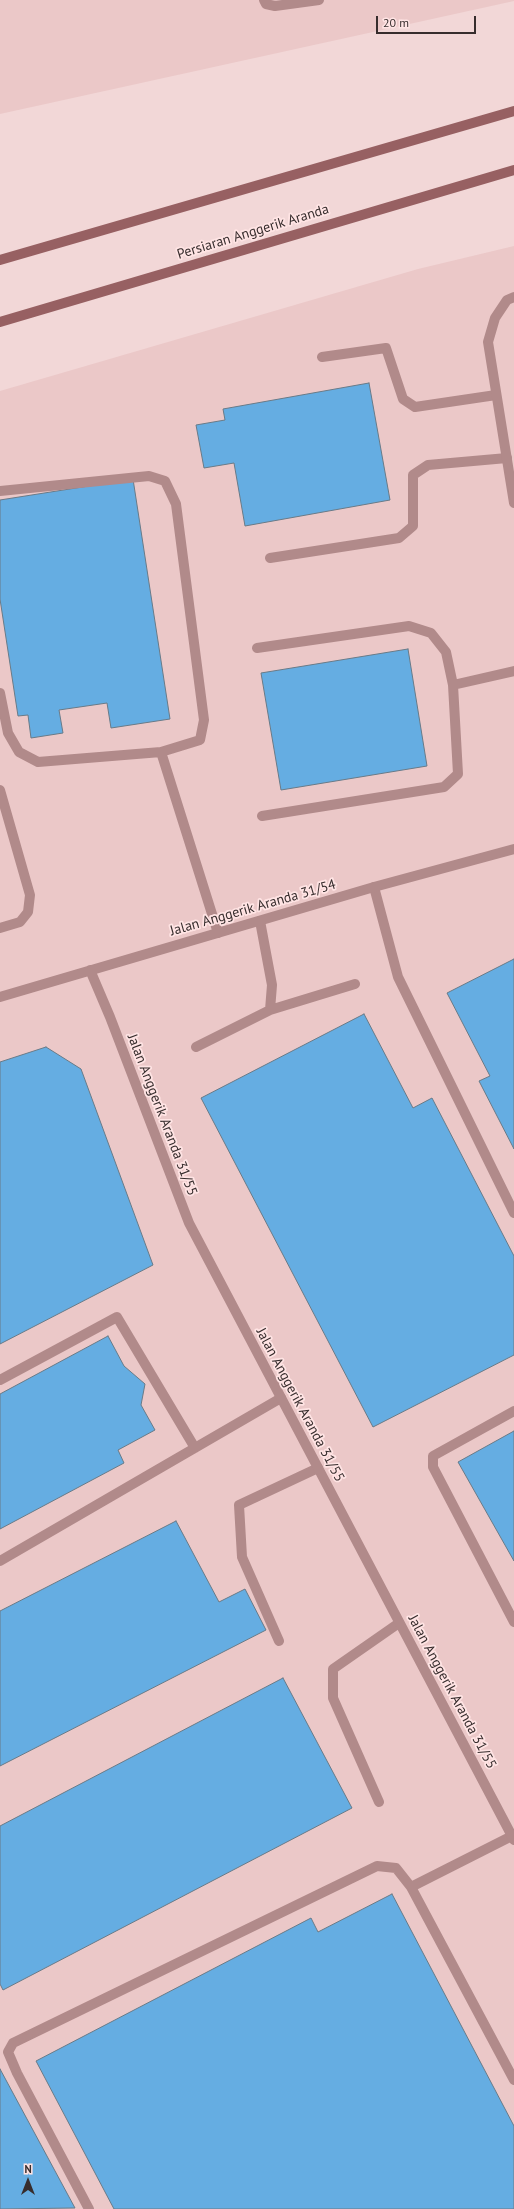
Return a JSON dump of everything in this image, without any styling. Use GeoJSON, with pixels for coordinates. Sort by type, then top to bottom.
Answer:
{"type":"FeatureCollection","features":[{"type":"Feature","properties":{"kind":"main road"},"geometry":{"type":"LineString","coordinates":[[0,260],[514,111]]}},
{"type":"Feature","properties":{"kind":"main road","name":"Persiaran Anggerik Aranda"},"geometry":{"type":"LineString","coordinates":[[0,322],[514,170]]}},
{"type":"Feature","properties":{"kind":"street"},"geometry":{"type":"LineString","coordinates":[[264,0],[266,4],[275,6],[319,0]]}},
{"type":"Feature","properties":{"kind":"street"},"geometry":{"type":"LineString","coordinates":[[514,297],[507,300],[495,318],[488,342],[514,503]]}},
{"type":"Feature","properties":{"kind":"street"},"geometry":{"type":"LineString","coordinates":[[322,357],[386,348],[403,399],[415,407],[496,395]]}},
{"type":"Feature","properties":{"kind":"street"},"geometry":{"type":"LineString","coordinates":[[270,558],[399,538],[413,526],[413,475],[428,465],[506,458]]}},
{"type":"Feature","properties":{"kind":"street"},"geometry":{"type":"LineString","coordinates":[[0,491],[149,476],[165,481],[176,504],[204,720],[200,740],[161,752],[38,762],[19,752],[8,733],[0,693]]}},
{"type":"Feature","properties":{"kind":"street"},"geometry":{"type":"LineString","coordinates":[[257,648],[409,626],[431,633],[446,652],[453,685],[458,774],[444,787],[262,816]]}},
{"type":"Feature","properties":{"kind":"street"},"geometry":{"type":"LineString","coordinates":[[453,685],[514,671]]}},
{"type":"Feature","properties":{"kind":"street"},"geometry":{"type":"LineString","coordinates":[[161,752],[218,933]]}},
{"type":"Feature","properties":{"kind":"street"},"geometry":{"type":"LineString","coordinates":[[0,790],[30,895],[28,912],[20,922],[0,928]]}},
{"type":"Feature","properties":{"kind":"street","name":"Jalan Anggerik Aranda 31/54"},"geometry":{"type":"LineString","coordinates":[[0,997],[374,887],[514,849]]}},
{"type":"Feature","properties":{"kind":"street"},"geometry":{"type":"LineString","coordinates":[[374,887],[398,976],[514,1213]]}},
{"type":"Feature","properties":{"kind":"street"},"geometry":{"type":"LineString","coordinates":[[260,921],[272,985],[270,1010]]}},
{"type":"Feature","properties":{"kind":"street","name":"Jalan Anggerik Aranda 31/55"},"geometry":{"type":"LineString","coordinates":[[90,970],[110,1017],[189,1223],[513,1837]]}},
{"type":"Feature","properties":{"kind":"street"},"geometry":{"type":"LineString","coordinates":[[196,1047],[270,1010],[355,984]]}},
{"type":"Feature","properties":{"kind":"street"},"geometry":{"type":"LineString","coordinates":[[0,1380],[117,1317],[195,1448]]}},
{"type":"Feature","properties":{"kind":"street"},"geometry":{"type":"LineString","coordinates":[[0,1561],[281,1398]]}},
{"type":"Feature","properties":{"kind":"street"},"geometry":{"type":"LineString","coordinates":[[514,1411],[433,1456],[433,1467],[514,1622]]}},
{"type":"Feature","properties":{"kind":"street"},"geometry":{"type":"LineString","coordinates":[[279,1641],[242,1557],[239,1505],[318,1468]]}},
{"type":"Feature","properties":{"kind":"street"},"geometry":{"type":"LineString","coordinates":[[379,1802],[333,1698],[333,1669],[399,1623]]}},
{"type":"Feature","properties":{"kind":"street"},"geometry":{"type":"LineString","coordinates":[[411,1887],[513,1837]]}},
{"type":"Feature","properties":{"kind":"street"},"geometry":{"type":"LineString","coordinates":[[89,2209],[17,2073],[8,2052],[13,2043],[377,1866],[396,1868],[411,1887],[514,2080]]}},
{"type":"Feature","properties":{"kind":"shaded area"},"geometry":{"type":"Polygon","coordinates":[[[0,0],[514,0],[514,1],[0,114],[0,0]]]}},
{"type":"Feature","properties":{"kind":"shaded area"},"geometry":{"type":"Polygon","coordinates":[[[514,246],[514,2209],[0,2209],[0,391],[418,269],[514,246]]]}},
{"type":"Feature","properties":{"kind":"building"},"geometry":{"type":"Polygon","coordinates":[[[369,383],[390,500],[245,526],[234,463],[204,468],[196,425],[225,420],[223,409],[369,383]]]}},
{"type":"Feature","properties":{"kind":"building"},"geometry":{"type":"Polygon","coordinates":[[[133,479],[170,719],[111,728],[107,703],[59,710],[63,733],[31,738],[28,715],[18,716],[0,599],[0,500],[133,479]]]}},
{"type":"Feature","properties":{"kind":"building"},"geometry":{"type":"Polygon","coordinates":[[[408,649],[427,766],[281,790],[261,673],[408,649]]]}},
{"type":"Feature","properties":{"kind":"building"},"geometry":{"type":"Polygon","coordinates":[[[514,959],[514,1149],[479,1081],[490,1076],[447,993],[514,959]]]}},
{"type":"Feature","properties":{"kind":"building"},"geometry":{"type":"Polygon","coordinates":[[[364,1014],[413,1108],[432,1098],[514,1256],[514,1355],[373,1427],[201,1098],[364,1014]]]}},
{"type":"Feature","properties":{"kind":"building"},"geometry":{"type":"Polygon","coordinates":[[[46,1047],[81,1069],[153,1265],[0,1344],[0,1062],[46,1047]]]}},
{"type":"Feature","properties":{"kind":"building"},"geometry":{"type":"Polygon","coordinates":[[[108,1336],[124,1366],[145,1384],[141,1405],[155,1430],[118,1450],[124,1463],[0,1529],[0,1394],[108,1336]]]}},
{"type":"Feature","properties":{"kind":"building"},"geometry":{"type":"Polygon","coordinates":[[[514,1431],[514,1561],[458,1462],[514,1431]]]}},
{"type":"Feature","properties":{"kind":"building"},"geometry":{"type":"Polygon","coordinates":[[[176,1521],[219,1602],[245,1589],[266,1630],[0,1766],[0,1611],[176,1521]]]}},
{"type":"Feature","properties":{"kind":"building"},"geometry":{"type":"Polygon","coordinates":[[[283,1678],[352,1808],[3,1990],[0,1984],[0,1826],[283,1678]]]}},
{"type":"Feature","properties":{"kind":"building"},"geometry":{"type":"Polygon","coordinates":[[[392,1894],[514,2126],[514,2209],[114,2209],[36,2061],[311,1918],[318,1932],[392,1894]]]}},
{"type":"Feature","properties":{"kind":"building"},"geometry":{"type":"Polygon","coordinates":[[[0,2069],[75,2208],[0,2209],[0,2069]]]}}]}
